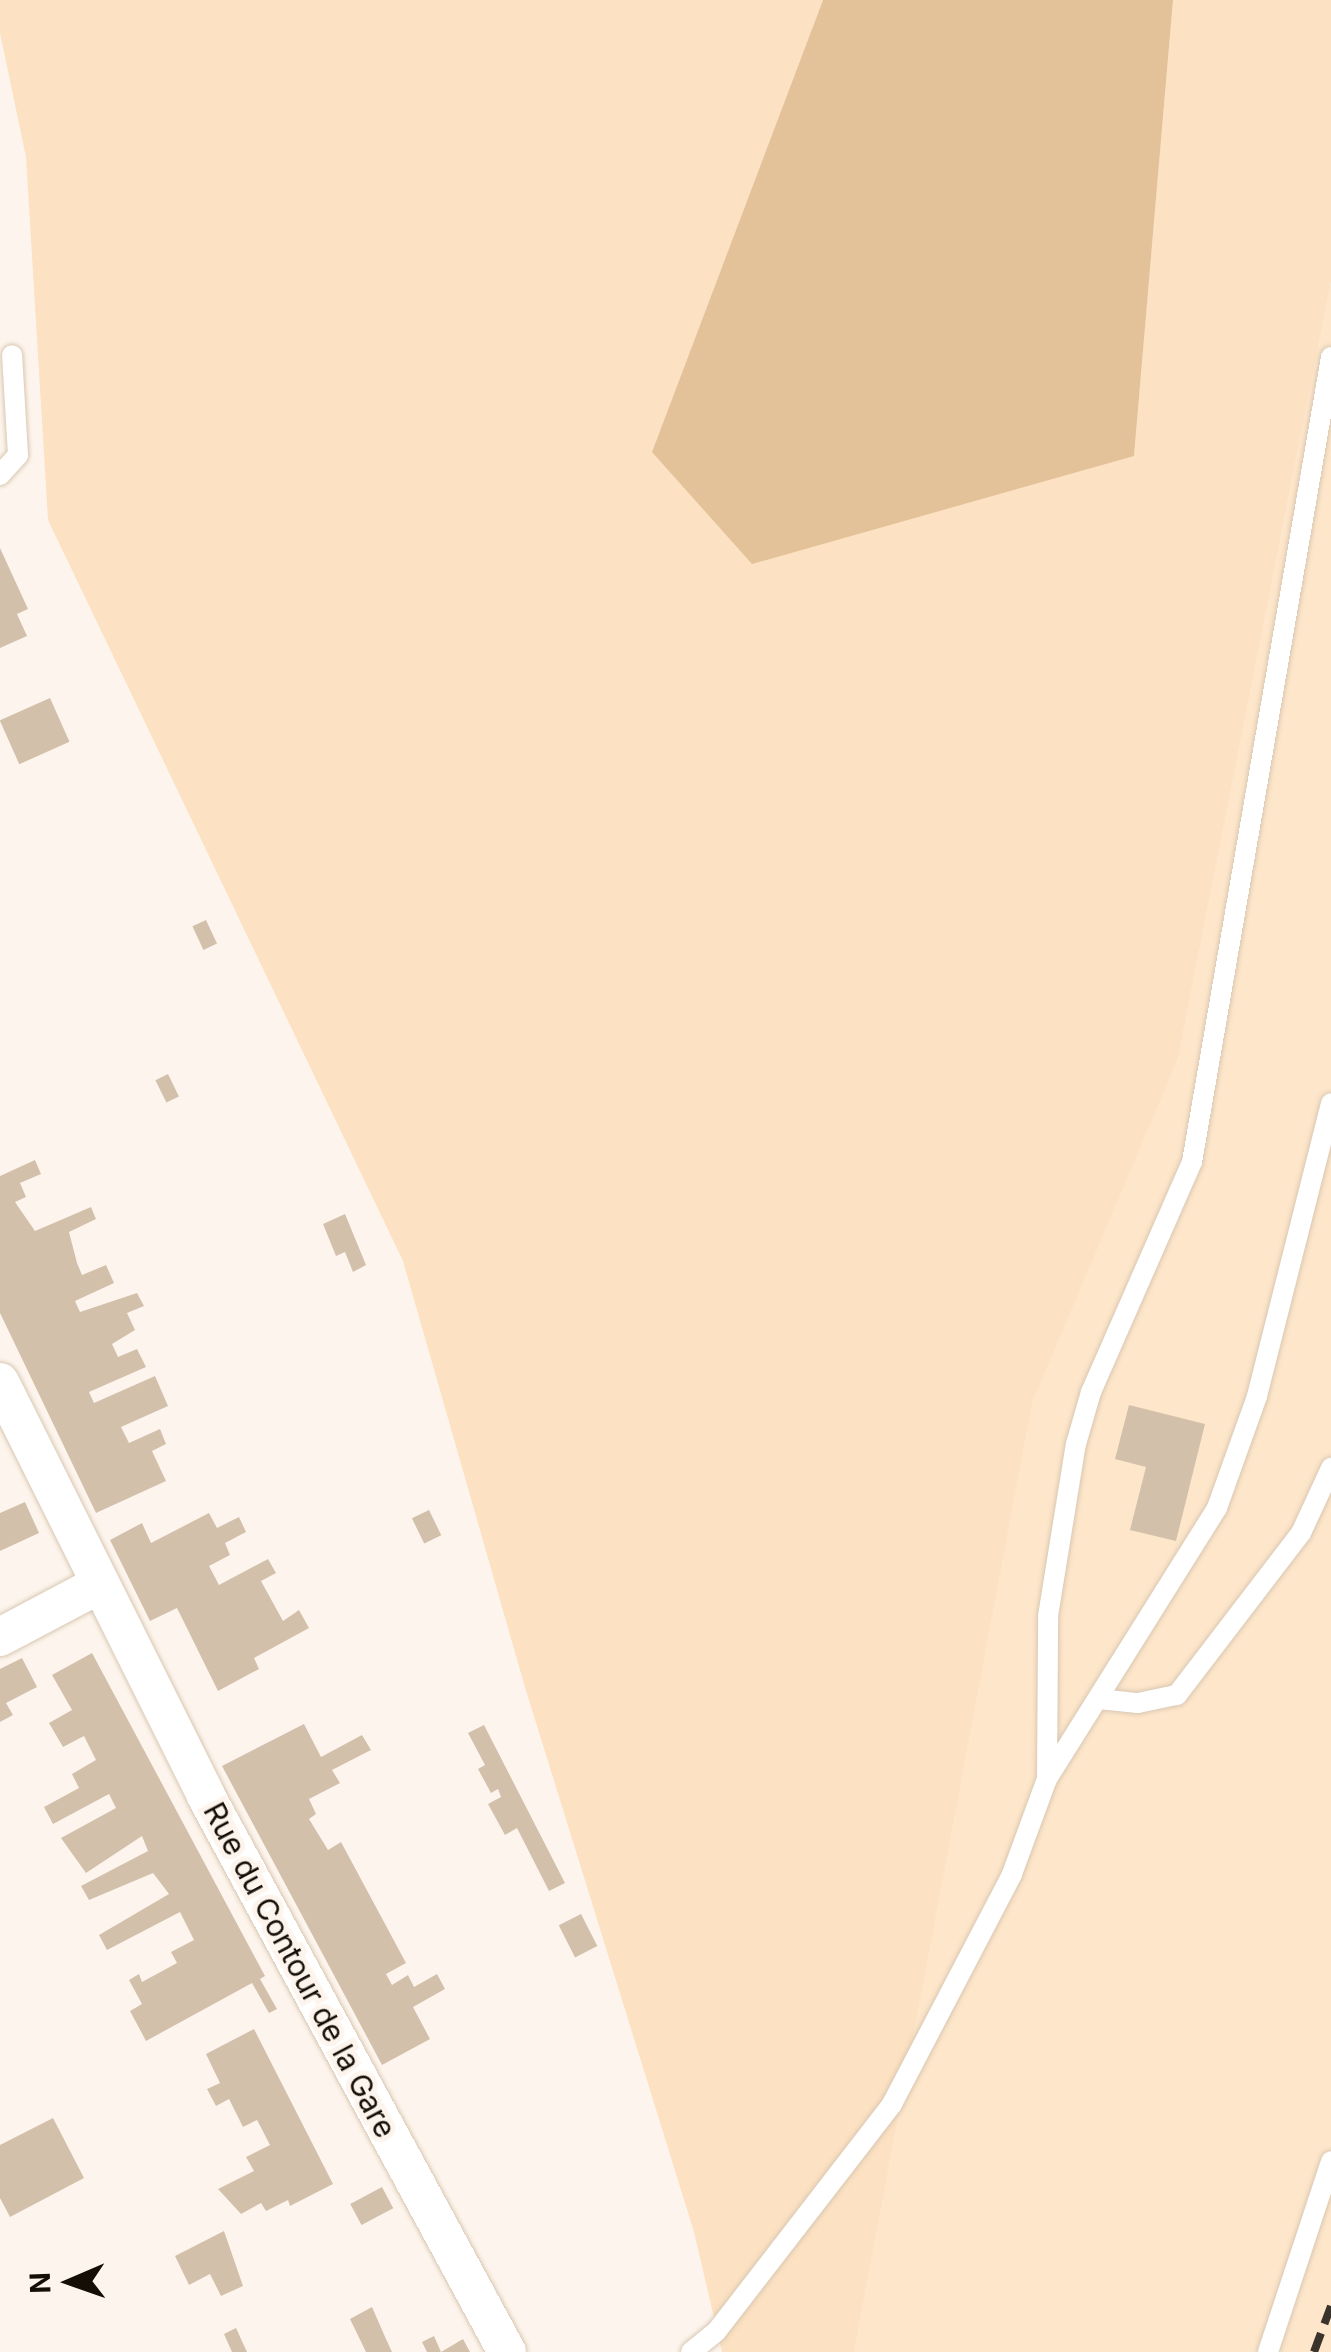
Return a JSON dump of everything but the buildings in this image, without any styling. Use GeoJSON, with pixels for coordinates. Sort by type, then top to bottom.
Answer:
{"type":"FeatureCollection","features":[{"type":"Feature","properties":{"kind":"street","name":"Rue du Contour de la Gare"},"geometry":{"type":"LineString","coordinates":[[0,1382],[100,1584],[507,2352]]}},
{"type":"Feature","properties":{"kind":"street"},"geometry":{"type":"LineString","coordinates":[[0,1637],[100,1584]]}},
{"type":"Feature","properties":{"kind":"lane"},"geometry":{"type":"LineString","coordinates":[[0,475],[18,455],[12,355]]}},
{"type":"Feature","properties":{"kind":"lane"},"geometry":{"type":"LineString","coordinates":[[1047,1779],[1048,1616],[1076,1444],[1090,1392],[1192,1162],[1331,356]]}},
{"type":"Feature","properties":{"kind":"lane"},"geometry":{"type":"LineString","coordinates":[[691,2352],[716,2332],[892,2104],[1012,1874],[1047,1779],[1230,1481],[1331,1104]]}},
{"type":"Feature","properties":{"kind":"lane"},"geometry":{"type":"LineString","coordinates":[[1098,1699],[1138,1703],[1177,1695],[1301,1533],[1331,1468]]}},
{"type":"Feature","properties":{"kind":"lane"},"geometry":{"type":"LineString","coordinates":[[1268,2352],[1331,2161]]}},
{"type":"Feature","properties":{"kind":"shaded area"},"geometry":{"type":"Polygon","coordinates":[[[0,0],[823,0],[652,452],[1134,456],[1173,0],[1331,0],[1331,282],[1178,1059],[1032,1402],[854,2352],[722,2352],[694,2232],[524,1684],[403,1261],[48,520],[26,157],[0,33],[0,0]]]}},
{"type":"Feature","properties":{"kind":"shaded area"},"geometry":{"type":"Polygon","coordinates":[[[823,0],[1173,0],[1134,456],[752,564],[652,452],[823,0]]]}},
{"type":"Feature","properties":{"kind":"shaded area"},"geometry":{"type":"Polygon","coordinates":[[[1331,282],[1331,2352],[854,2352],[1031,1402],[1178,1059],[1331,282]]]}},
{"type":"Feature","properties":{"kind":"railway"},"geometry":{"type":"LineString","coordinates":[[1314,2352],[1331,2306]]}}]}
